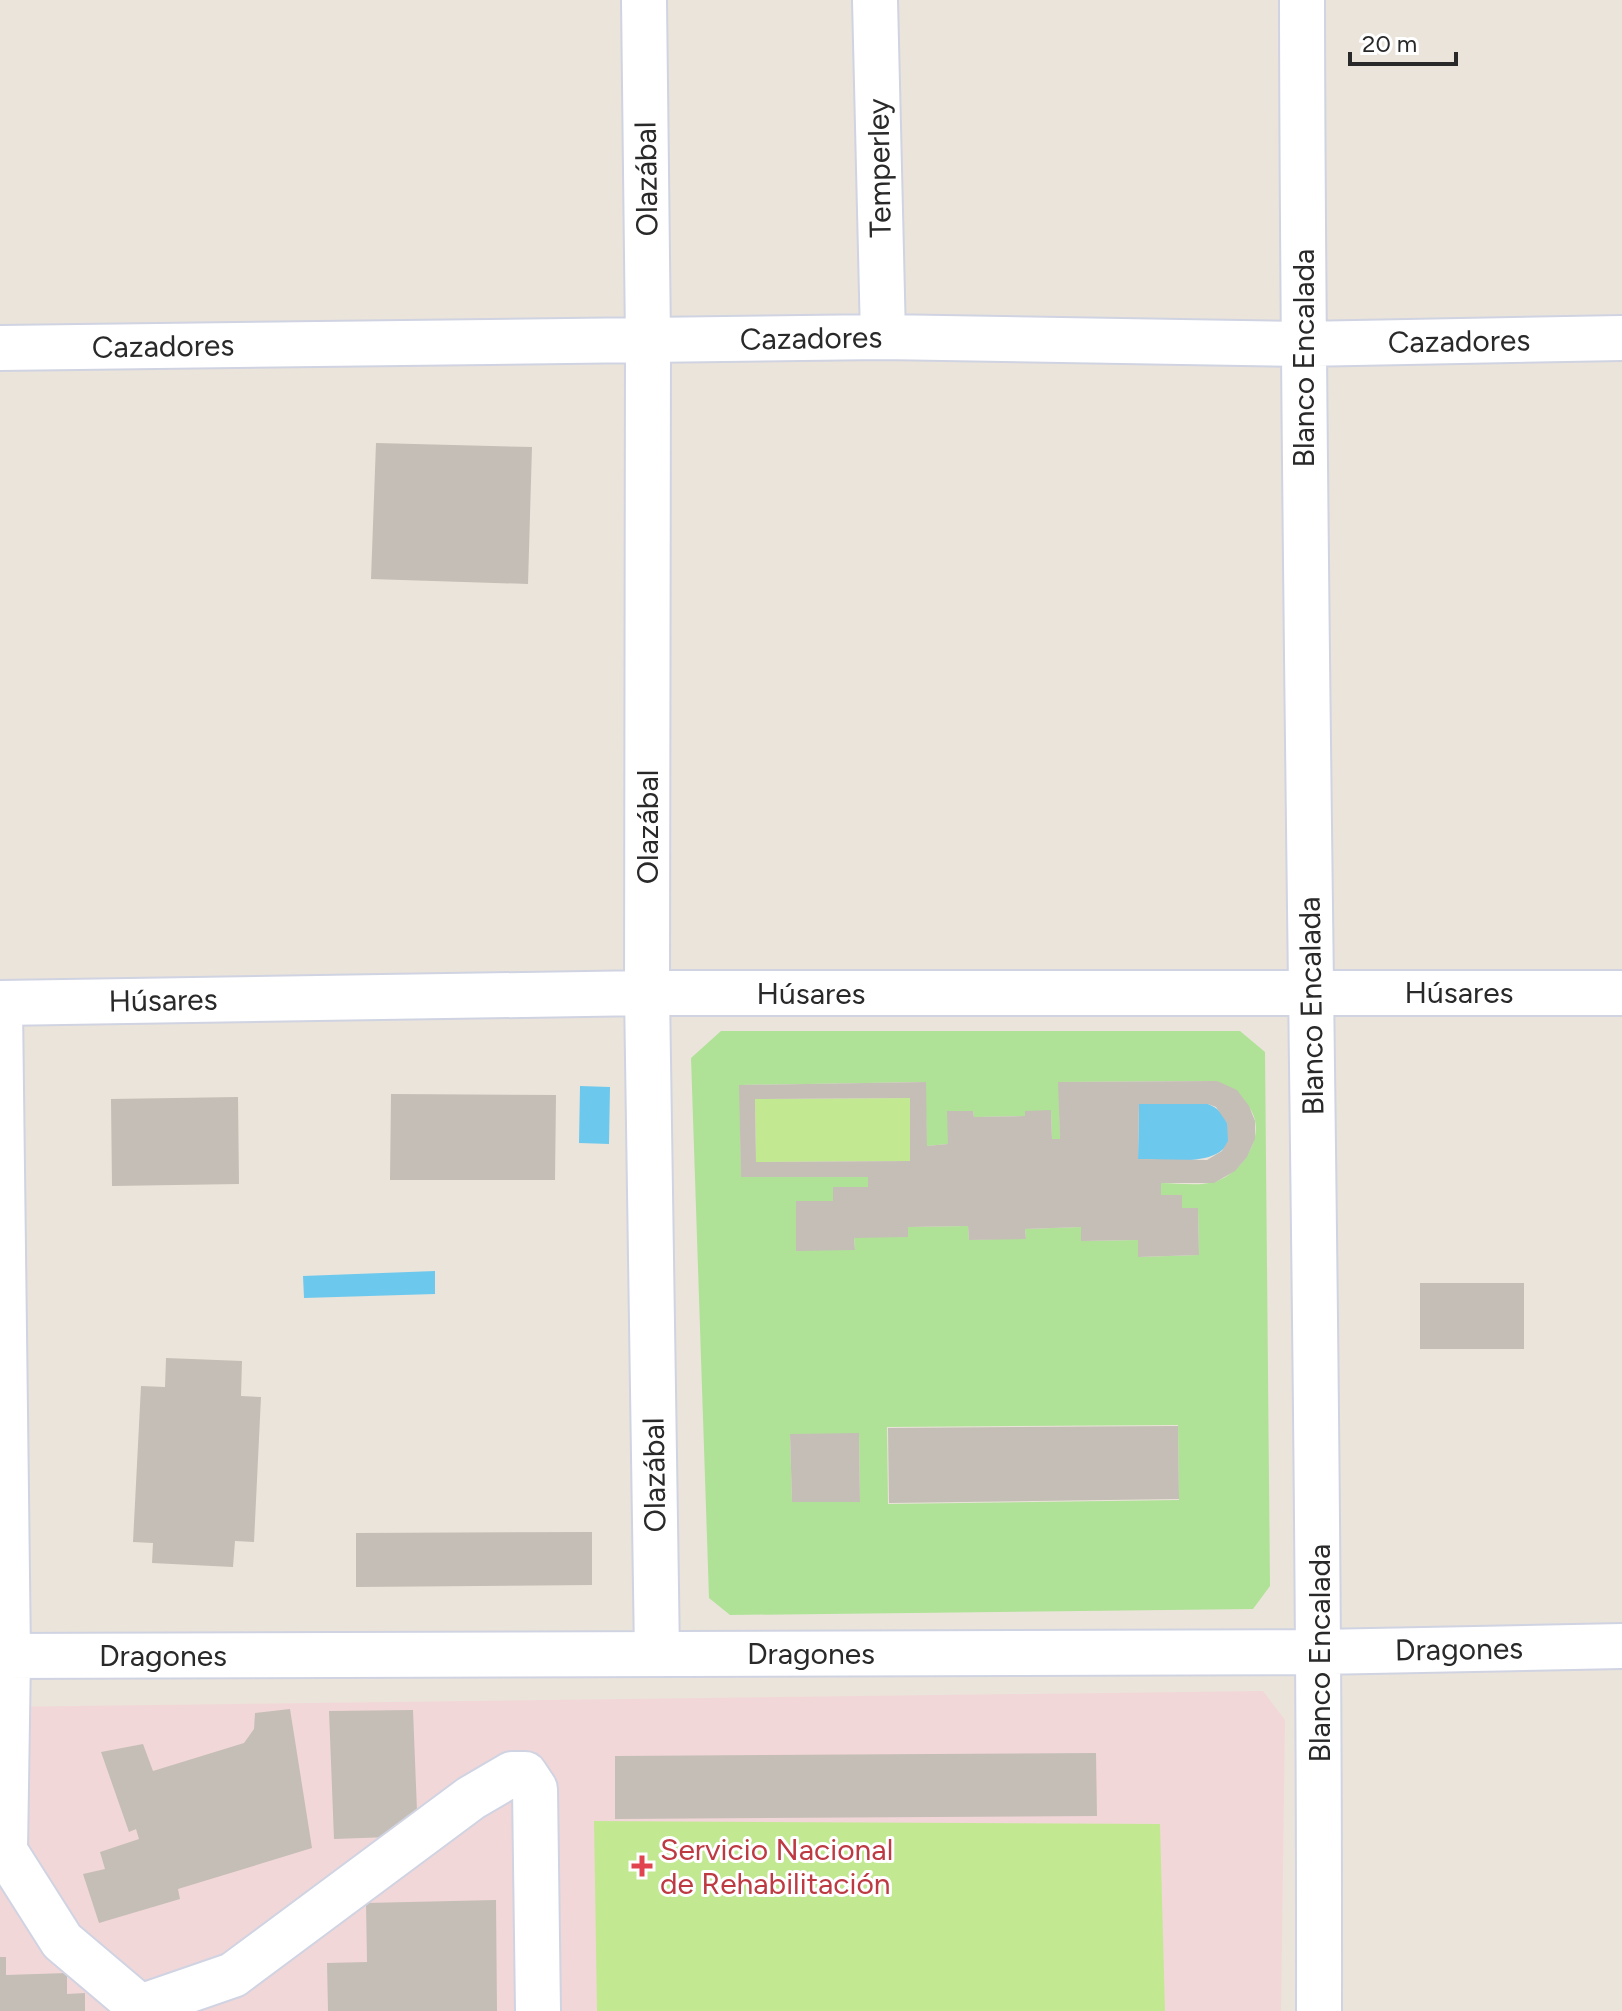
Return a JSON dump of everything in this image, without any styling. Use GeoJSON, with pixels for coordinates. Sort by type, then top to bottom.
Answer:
{"type":"FeatureCollection","features":[{"type":"Feature","properties":{"kind":"street","name":"Olazábal"},"geometry":{"type":"LineString","coordinates":[[644,0],[648,341],[647,993],[657,1654]]}},
{"type":"Feature","properties":{"kind":"street","name":"Temperley"},"geometry":{"type":"LineString","coordinates":[[875,0],[883,337]]}},
{"type":"Feature","properties":{"kind":"street","name":"Blanco Encalada"},"geometry":{"type":"LineString","coordinates":[[1302,0],[1302,344],[1319,1652],[1319,2011]]}},
{"type":"Feature","properties":{"kind":"street","name":"Cazadores"},"geometry":{"type":"LineString","coordinates":[[0,348],[883,337],[1302,344],[1622,338]]}},
{"type":"Feature","properties":{"kind":"street","name":"Húsares"},"geometry":{"type":"LineString","coordinates":[[0,1005],[647,993],[1622,993]]}},
{"type":"Feature","properties":{"kind":"street"},"geometry":{"type":"LineString","coordinates":[[0,1005],[4,1656],[2,1854],[62,1941],[140,2009],[233,1975],[471,1798],[512,1774],[525,1774],[535,1789],[538,2011]]}},
{"type":"Feature","properties":{"kind":"street","name":"Dragones"},"geometry":{"type":"LineString","coordinates":[[4,1656],[1319,1652],[1622,1646]]}},
{"type":"Feature","properties":{"kind":"shaded area","name":"Servicio Nacional de Rehabilitación"},"geometry":{"type":"Polygon","coordinates":[[[1263,1691],[1285,1720],[1281,2011],[0,2011],[0,1707],[1263,1691]]]}},
{"type":"Feature","properties":{"kind":"green space"},"geometry":{"type":"Polygon","coordinates":[[[721,1031],[1240,1031],[1265,1052],[1270,1586],[1253,1609],[730,1615],[709,1598],[691,1058],[721,1031]],[[1217,1081],[1059,1082],[1060,1139],[1052,1139],[1051,1111],[1025,1116],[974,1117],[973,1111],[948,1111],[948,1144],[927,1146],[925,1082],[740,1085],[741,1177],[868,1177],[868,1187],[833,1187],[833,1201],[796,1202],[796,1250],[855,1249],[854,1238],[908,1227],[968,1226],[969,1240],[1026,1238],[1025,1229],[1081,1227],[1081,1241],[1138,1240],[1139,1257],[1199,1255],[1198,1208],[1182,1208],[1181,1195],[1161,1195],[1161,1183],[1217,1181],[1236,1169],[1251,1149],[1256,1126],[1253,1115],[1244,1102],[1217,1081]],[[1178,1425],[887,1427],[888,1504],[1179,1500],[1178,1425]],[[790,1434],[792,1502],[860,1501],[859,1434],[790,1434]]]}},
{"type":"Feature","properties":{"kind":"green space"},"geometry":{"type":"Polygon","coordinates":[[[910,1098],[910,1161],[756,1162],[755,1099],[910,1098]]]}},
{"type":"Feature","properties":{"kind":"green space"},"geometry":{"type":"Polygon","coordinates":[[[594,1821],[1160,1824],[1165,2011],[597,2011],[594,1821]]]}},
{"type":"Feature","properties":{"kind":"water"},"geometry":{"type":"Polygon","coordinates":[[[580,1086],[610,1087],[609,1144],[579,1143],[580,1086]]]}},
{"type":"Feature","properties":{"kind":"water"},"geometry":{"type":"Polygon","coordinates":[[[1139,1104],[1208,1104],[1225,1118],[1228,1140],[1222,1150],[1211,1156],[1180,1160],[1138,1159],[1139,1104]]]}},
{"type":"Feature","properties":{"kind":"water"},"geometry":{"type":"Polygon","coordinates":[[[435,1271],[435,1294],[304,1298],[303,1276],[435,1271]]]}},
{"type":"Feature","properties":{"kind":"building"},"geometry":{"type":"Polygon","coordinates":[[[376,443],[532,447],[528,584],[371,579],[376,443]]]}},
{"type":"Feature","properties":{"kind":"building"},"geometry":{"type":"Polygon","coordinates":[[[1217,1081],[1237,1090],[1255,1121],[1255,1139],[1247,1157],[1235,1171],[1214,1183],[1161,1183],[1161,1195],[1182,1195],[1182,1208],[1198,1208],[1199,1255],[1138,1257],[1138,1240],[1081,1241],[1081,1227],[1025,1229],[1026,1239],[969,1240],[968,1226],[908,1227],[908,1237],[854,1238],[855,1250],[796,1251],[796,1201],[833,1201],[833,1187],[868,1187],[868,1177],[741,1177],[739,1085],[926,1082],[927,1146],[948,1144],[947,1111],[973,1111],[974,1117],[1025,1116],[1025,1111],[1051,1110],[1052,1139],[1060,1139],[1058,1082],[1217,1081]],[[910,1098],[755,1099],[756,1162],[910,1161],[910,1098]],[[1139,1104],[1138,1159],[1207,1160],[1222,1151],[1228,1141],[1227,1123],[1216,1107],[1208,1104],[1139,1104]]]}},
{"type":"Feature","properties":{"kind":"building"},"geometry":{"type":"Polygon","coordinates":[[[391,1094],[556,1095],[555,1180],[390,1180],[391,1094]]]}},
{"type":"Feature","properties":{"kind":"building"},"geometry":{"type":"Polygon","coordinates":[[[238,1097],[239,1184],[112,1186],[111,1099],[238,1097]]]}},
{"type":"Feature","properties":{"kind":"building"},"geometry":{"type":"Polygon","coordinates":[[[1420,1283],[1524,1283],[1524,1349],[1420,1349],[1420,1283]]]}},
{"type":"Feature","properties":{"kind":"building"},"geometry":{"type":"Polygon","coordinates":[[[166,1358],[242,1361],[241,1396],[261,1397],[254,1542],[235,1541],[233,1567],[152,1563],[153,1543],[133,1542],[141,1386],[165,1387],[166,1358]]]}},
{"type":"Feature","properties":{"kind":"building"},"geometry":{"type":"Polygon","coordinates":[[[1178,1426],[1179,1499],[889,1503],[888,1428],[1178,1426]]]}},
{"type":"Feature","properties":{"kind":"building"},"geometry":{"type":"Polygon","coordinates":[[[859,1433],[860,1502],[792,1502],[790,1434],[859,1433]]]}},
{"type":"Feature","properties":{"kind":"building"},"geometry":{"type":"Polygon","coordinates":[[[592,1532],[592,1585],[356,1587],[356,1533],[592,1532]]]}},
{"type":"Feature","properties":{"kind":"building"},"geometry":{"type":"Polygon","coordinates":[[[290,1709],[312,1848],[178,1889],[180,1899],[99,1923],[83,1874],[105,1869],[100,1852],[139,1839],[136,1829],[129,1832],[101,1752],[143,1744],[153,1771],[244,1743],[254,1729],[255,1713],[290,1709]]]}},
{"type":"Feature","properties":{"kind":"building"},"geometry":{"type":"Polygon","coordinates":[[[413,1710],[418,1836],[334,1839],[329,1711],[413,1710]]]}},
{"type":"Feature","properties":{"kind":"building"},"geometry":{"type":"Polygon","coordinates":[[[1096,1753],[1097,1816],[615,1819],[615,1756],[1096,1753]]]}},
{"type":"Feature","properties":{"kind":"building"},"geometry":{"type":"Polygon","coordinates":[[[496,1900],[497,2011],[328,2011],[327,1963],[367,1962],[366,1903],[496,1900]]]}},
{"type":"Feature","properties":{"kind":"building"},"geometry":{"type":"Polygon","coordinates":[[[0,1957],[6,1957],[6,1975],[67,1973],[67,1994],[85,1993],[85,2011],[0,2011],[0,1957]]]}},
{"type":"Feature","properties":{"kind":"place","name":"Servicio Nacional de Rehabilitación"},"geometry":{"type":"Point","coordinates":[642,1866]}}]}
